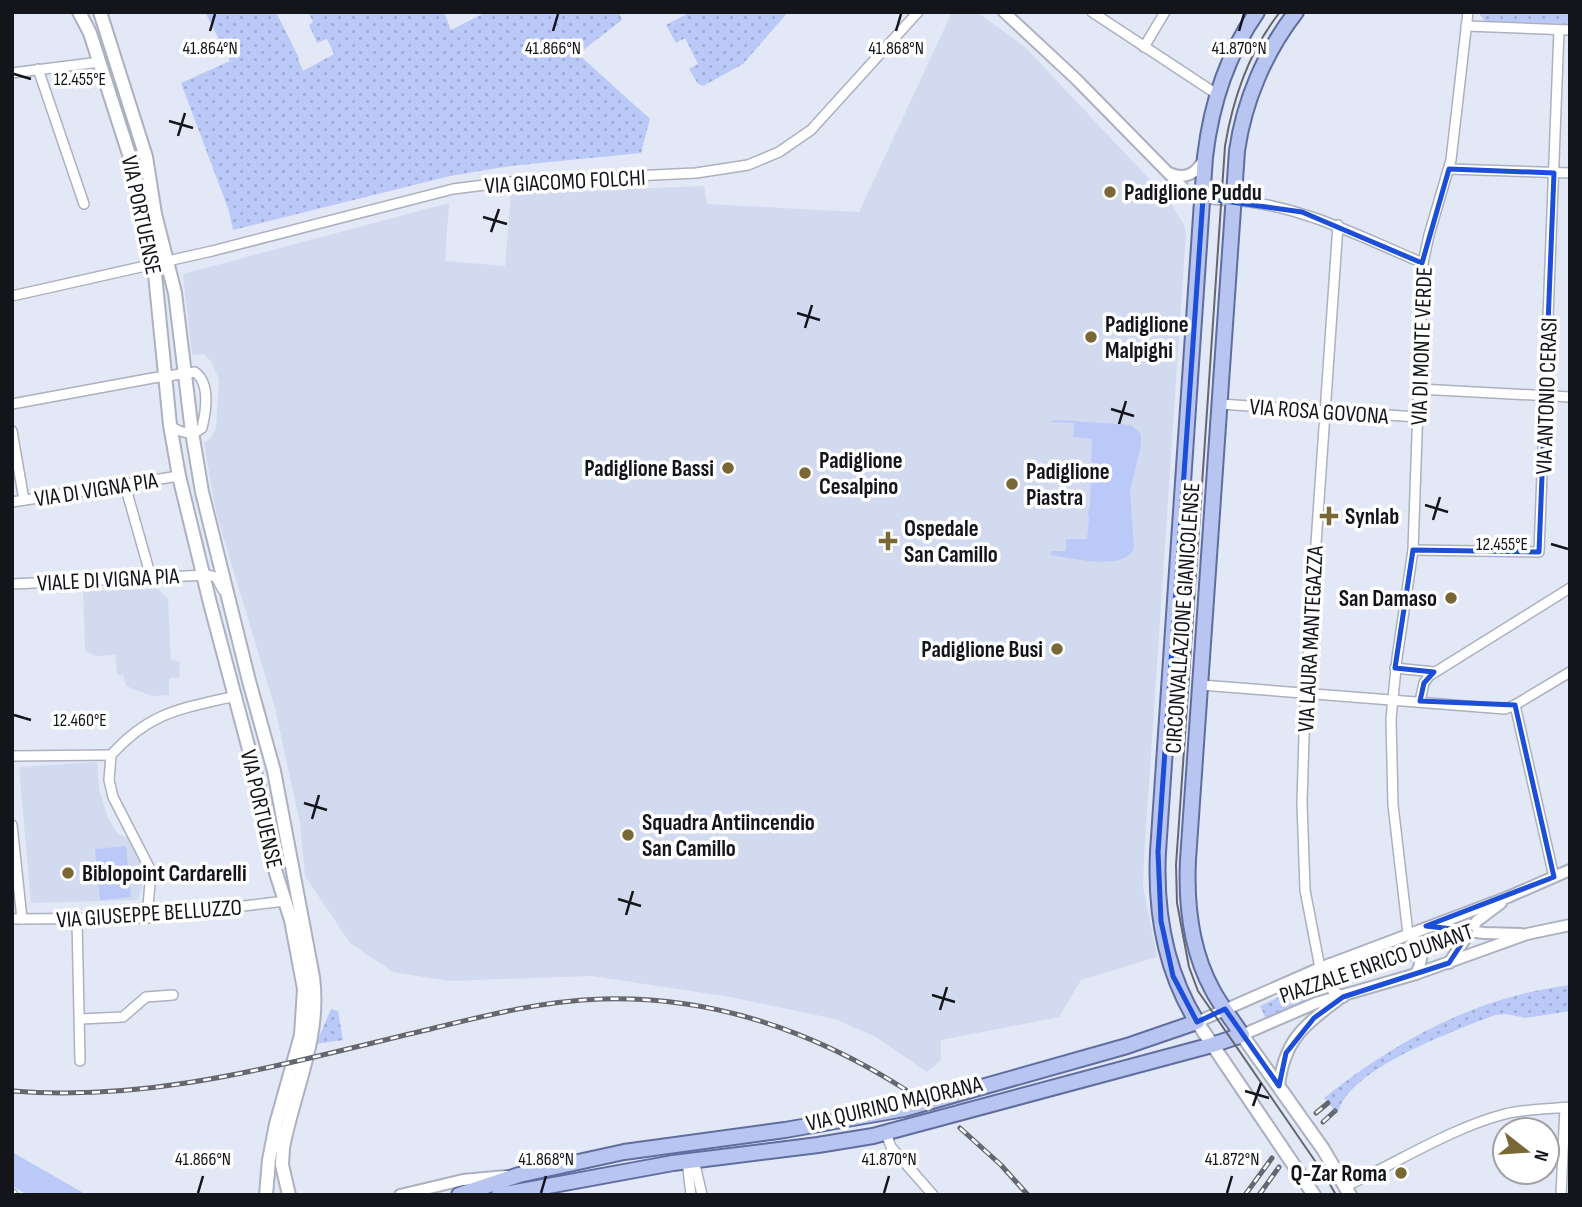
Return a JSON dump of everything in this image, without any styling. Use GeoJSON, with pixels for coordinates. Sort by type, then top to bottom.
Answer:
{"type":"FeatureCollection","features":[{"type":"Feature","properties":{"kind":"main road","name":"VIA PORTUENSE"},"geometry":{"type":"LineString","coordinates":[[79,12],[100,62],[160,263]]}},
{"type":"Feature","properties":{"kind":"main road","name":"VIA PORTUENSE"},"geometry":{"type":"LineString","coordinates":[[100,12],[146,156],[176,374],[192,432],[210,528],[274,771],[314,986],[315,1017],[310,1051],[283,1148],[282,1165],[289,1195]]}},
{"type":"Feature","properties":{"kind":"main road","name":"CIRCONVALLAZIONE GIANICOLENSE"},"geometry":{"type":"LineString","coordinates":[[1257,12],[1235,51],[1218,94],[1205,156],[1157,875],[1162,928],[1178,988],[1212,1045],[1314,1195]]}},
{"type":"Feature","properties":{"kind":"main road","name":"CIRCONVALLAZIONE GIANICOLENSE"},"geometry":{"type":"LineString","coordinates":[[1296,12],[1271,50],[1251,93],[1240,132],[1188,849],[1188,890],[1200,960],[1211,988],[1323,1149],[1348,1191]]}},
{"type":"Feature","properties":{"kind":"main road","name":"VIA PORTUENSE"},"geometry":{"type":"LineString","coordinates":[[176,374],[170,425],[179,476],[263,802],[276,873],[285,901],[304,989],[302,1035],[274,1133],[266,1195]]}},
{"type":"Feature","properties":{"kind":"main road","name":"VIA QUIRINO MAJORANA"},"geometry":{"type":"LineString","coordinates":[[459,1195],[519,1175],[624,1152],[827,1124],[904,1109],[1163,1035],[1197,1022]]}},
{"type":"Feature","properties":{"kind":"main road","name":"PIAZZALE ENRICO DUNANT"},"geometry":{"type":"LineString","coordinates":[[1212,1045],[1242,1035]]}},
{"type":"Feature","properties":{"kind":"main road","name":"VIA QUIRINO MAJORANA"},"geometry":{"type":"LineString","coordinates":[[499,1195],[520,1193],[578,1179],[887,1133],[1212,1045]]}},
{"type":"Feature","properties":{"kind":"main road"},"geometry":{"type":"LineString","coordinates":[[887,1133],[891,1120],[904,1109]]}},
{"type":"Feature","properties":{"kind":"main road"},"geometry":{"type":"LineString","coordinates":[[812,1146],[827,1134],[827,1124]]}},
{"type":"Feature","properties":{"kind":"main road"},"geometry":{"type":"LineString","coordinates":[[686,1142],[691,1161]]}},
{"type":"Feature","properties":{"kind":"street","name":"VIA GIACOMO FOLCHI"},"geometry":{"type":"LineString","coordinates":[[12,296],[160,263],[403,201],[475,186],[696,173],[747,165],[789,146],[811,130],[918,12]]}},
{"type":"Feature","properties":{"kind":"street"},"geometry":{"type":"LineString","coordinates":[[1004,12],[1076,79],[1189,193],[1203,198],[1287,208],[1338,225],[1423,264]]}},
{"type":"Feature","properties":{"kind":"street"},"geometry":{"type":"LineString","coordinates":[[1092,12],[1218,94]]}},
{"type":"Feature","properties":{"kind":"street"},"geometry":{"type":"LineString","coordinates":[[1144,47],[1165,12]]}},
{"type":"Feature","properties":{"kind":"street","name":"VIA DI MONTE VERDE"},"geometry":{"type":"LineString","coordinates":[[1392,699],[1413,550],[1423,264],[1448,169],[1458,113],[1468,12]]}},
{"type":"Feature","properties":{"kind":"street"},"geometry":{"type":"LineString","coordinates":[[1466,26],[1565,30]]}},
{"type":"Feature","properties":{"kind":"street","name":"VIA ANTONIO CERASI"},"geometry":{"type":"LineString","coordinates":[[1413,550],[1539,552],[1554,173],[1565,30]]}},
{"type":"Feature","properties":{"kind":"street"},"geometry":{"type":"LineString","coordinates":[[12,73],[100,62]]}},
{"type":"Feature","properties":{"kind":"street"},"geometry":{"type":"LineString","coordinates":[[38,69],[84,204]]}},
{"type":"Feature","properties":{"kind":"street"},"geometry":{"type":"LineString","coordinates":[[1164,170],[1176,176],[1187,176],[1196,171],[1205,156]]}},
{"type":"Feature","properties":{"kind":"street"},"geometry":{"type":"LineString","coordinates":[[1448,169],[1570,173]]}},
{"type":"Feature","properties":{"kind":"street","name":"VIA LAURA MANTEGAZZA"},"geometry":{"type":"LineString","coordinates":[[1325,966],[1306,890],[1302,802],[1305,693],[1338,225]]}},
{"type":"Feature","properties":{"kind":"street"},"geometry":{"type":"LineString","coordinates":[[12,404],[176,374],[198,374],[206,393],[203,425],[200,430],[192,432],[177,430],[170,425]]}},
{"type":"Feature","properties":{"kind":"street"},"geometry":{"type":"LineString","coordinates":[[1419,389],[1570,397]]}},
{"type":"Feature","properties":{"kind":"street","name":"VIA ROSA GOVONA"},"geometry":{"type":"LineString","coordinates":[[1220,404],[1418,417]]}},
{"type":"Feature","properties":{"kind":"street"},"geometry":{"type":"LineString","coordinates":[[12,431],[24,500]]}},
{"type":"Feature","properties":{"kind":"street","name":"VIA DI VIGNA PIA"},"geometry":{"type":"LineString","coordinates":[[12,502],[179,476]]}},
{"type":"Feature","properties":{"kind":"street"},"geometry":{"type":"LineString","coordinates":[[126,489],[151,577]]}},
{"type":"Feature","properties":{"kind":"street"},"geometry":{"type":"LineString","coordinates":[[204,575],[216,577],[231,607]]}},
{"type":"Feature","properties":{"kind":"street","name":"VIALE DI VIGNA PIA"},"geometry":{"type":"LineString","coordinates":[[12,584],[204,575]]}},
{"type":"Feature","properties":{"kind":"street"},"geometry":{"type":"LineString","coordinates":[[1420,701],[1424,683],[1434,672],[1570,588]]}},
{"type":"Feature","properties":{"kind":"street"},"geometry":{"type":"LineString","coordinates":[[1395,668],[1434,672]]}},
{"type":"Feature","properties":{"kind":"street"},"geometry":{"type":"LineString","coordinates":[[1201,685],[1503,709],[1515,705],[1570,672]]}},
{"type":"Feature","properties":{"kind":"street"},"geometry":{"type":"LineString","coordinates":[[146,918],[151,871],[113,797],[109,773],[111,755],[137,730],[168,712],[235,696]]}},
{"type":"Feature","properties":{"kind":"street"},"geometry":{"type":"LineString","coordinates":[[1392,699],[1390,738],[1394,806],[1408,934],[1418,941],[1422,950],[1422,961],[1416,974]]}},
{"type":"Feature","properties":{"kind":"street"},"geometry":{"type":"LineString","coordinates":[[1515,705],[1554,877]]}},
{"type":"Feature","properties":{"kind":"street"},"geometry":{"type":"LineString","coordinates":[[12,757],[111,755]]}},
{"type":"Feature","properties":{"kind":"street"},"geometry":{"type":"LineString","coordinates":[[12,825],[17,919]]}},
{"type":"Feature","properties":{"kind":"street"},"geometry":{"type":"LineString","coordinates":[[1508,897],[1570,870]]}},
{"type":"Feature","properties":{"kind":"street","name":"PIAZZALE ENRICO DUNANT"},"geometry":{"type":"LineString","coordinates":[[1197,1022],[1325,966],[1508,897]]}},
{"type":"Feature","properties":{"kind":"street","name":"PIAZZALE ENRICO DUNANT"},"geometry":{"type":"LineString","coordinates":[[1449,963],[1476,921],[1508,897]]}},
{"type":"Feature","properties":{"kind":"street","name":"VIA GIUSEPPE BELLUZZO"},"geometry":{"type":"LineString","coordinates":[[17,919],[146,918],[285,901]]}},
{"type":"Feature","properties":{"kind":"street"},"geometry":{"type":"LineString","coordinates":[[1491,910],[1489,924],[1498,934]]}},
{"type":"Feature","properties":{"kind":"street"},"geometry":{"type":"LineString","coordinates":[[77,920],[80,1061]]}},
{"type":"Feature","properties":{"kind":"street"},"geometry":{"type":"LineString","coordinates":[[1527,934],[1570,925]]}},
{"type":"Feature","properties":{"kind":"street","name":"PIAZZALE ENRICO DUNANT"},"geometry":{"type":"LineString","coordinates":[[1431,926],[1498,934],[1527,934]]}},
{"type":"Feature","properties":{"kind":"street","name":"PIAZZALE ENRICO DUNANT"},"geometry":{"type":"LineString","coordinates":[[1242,1035],[1307,1006],[1416,974],[1527,934]]}},
{"type":"Feature","properties":{"kind":"street"},"geometry":{"type":"LineString","coordinates":[[1279,1086],[1284,1057],[1297,1034],[1343,997],[1329,986],[1325,966]]}},
{"type":"Feature","properties":{"kind":"street"},"geometry":{"type":"LineString","coordinates":[[80,1019],[122,1017],[146,998],[173,995]]}},
{"type":"Feature","properties":{"kind":"street"},"geometry":{"type":"LineString","coordinates":[[1348,1191],[1438,1141],[1498,1116],[1567,1107],[1561,1195]]}},
{"type":"Feature","properties":{"kind":"street"},"geometry":{"type":"LineString","coordinates":[[887,1133],[893,1150],[933,1195]]}},
{"type":"Feature","properties":{"kind":"street"},"geometry":{"type":"LineString","coordinates":[[691,1161],[691,1195]]}},
{"type":"Feature","properties":{"kind":"street"},"geometry":{"type":"LineString","coordinates":[[691,1161],[702,1195]]}},
{"type":"Feature","properties":{"kind":"street","name":"VIA QUIRINO MAJORANA"},"geometry":{"type":"LineString","coordinates":[[400,1195],[463,1180],[519,1175]]}},
{"type":"Feature","properties":{"kind":"highlighted area"},"geometry":{"type":"Polygon","coordinates":[[[1449,169],[1554,173],[1539,552],[1413,550],[1395,668],[1434,672],[1424,683],[1420,701],[1515,705],[1554,877],[1426,926],[1470,931],[1449,963],[1343,997],[1314,1018],[1286,1053],[1279,1086],[1225,1009],[1197,1022],[1173,976],[1161,921],[1158,852],[1203,198],[1302,212],[1422,263],[1449,169]]]}},
{"type":"Feature","properties":{"kind":"shaded area"},"geometry":{"type":"Polygon","coordinates":[[[205,12],[276,12],[303,71],[334,54],[327,39],[317,43],[309,25],[313,22],[308,12],[444,12],[451,30],[486,12],[619,12],[622,20],[578,54],[650,119],[641,153],[510,166],[450,176],[233,230],[229,211],[181,83],[230,61],[205,12]]]}},
{"type":"Feature","properties":{"kind":"shaded area"},"geometry":{"type":"Polygon","coordinates":[[[685,12],[788,12],[743,64],[703,86],[698,84],[689,69],[698,64],[685,38],[676,43],[666,25],[685,15],[685,12]]]}},
{"type":"Feature","properties":{"kind":"shaded area","name":"Ospedale San Camillo"},"geometry":{"type":"Polygon","coordinates":[[[952,12],[977,12],[1025,47],[1169,200],[1186,233],[1144,858],[1143,886],[1157,957],[1081,980],[1059,1017],[941,1040],[941,1060],[927,1072],[876,1037],[835,1019],[730,997],[592,976],[449,981],[393,972],[350,943],[305,876],[300,824],[275,708],[216,513],[204,443],[211,438],[216,427],[219,380],[211,361],[203,354],[192,355],[183,274],[449,203],[445,261],[505,266],[511,194],[704,186],[707,204],[859,212],[952,12]]]}},
{"type":"Feature","properties":{"kind":"shaded area"},"geometry":{"type":"Polygon","coordinates":[[[1481,12],[1570,12],[1570,24],[1485,21],[1480,15],[1481,12]]]}},
{"type":"Feature","properties":{"kind":"shaded area"},"geometry":{"type":"Polygon","coordinates":[[[1057,420],[1131,425],[1141,434],[1130,491],[1134,548],[1121,560],[1097,562],[1051,555],[1051,551],[1066,551],[1066,539],[1087,539],[1090,507],[1092,439],[1073,437],[1074,423],[1049,422],[1057,420]]]}},
{"type":"Feature","properties":{"kind":"shaded area"},"geometry":{"type":"Polygon","coordinates":[[[158,589],[168,599],[171,660],[180,661],[179,678],[169,678],[169,695],[152,696],[126,686],[123,675],[117,675],[115,655],[96,656],[85,651],[83,591],[158,589]]]}},
{"type":"Feature","properties":{"kind":"shaded area"},"geometry":{"type":"Polygon","coordinates":[[[97,762],[99,789],[108,818],[118,834],[131,839],[144,865],[144,879],[138,900],[31,903],[19,767],[97,762]]]}},
{"type":"Feature","properties":{"kind":"shaded area"},"geometry":{"type":"Polygon","coordinates":[[[126,846],[131,897],[100,900],[95,849],[126,846]]]}},
{"type":"Feature","properties":{"kind":"shaded area"},"geometry":{"type":"Polygon","coordinates":[[[1412,948],[1417,952],[1415,960],[1340,987],[1334,979],[1335,975],[1412,948]]]}},
{"type":"Feature","properties":{"kind":"shaded area"},"geometry":{"type":"Polygon","coordinates":[[[1318,982],[1322,994],[1266,1019],[1260,1006],[1318,982]]]}},
{"type":"Feature","properties":{"kind":"shaded area"},"geometry":{"type":"Polygon","coordinates":[[[1570,985],[1570,1011],[1526,1018],[1495,1015],[1430,1041],[1380,1067],[1345,1098],[1338,1114],[1324,1098],[1380,1058],[1439,1024],[1502,1000],[1570,985]]]}},
{"type":"Feature","properties":{"kind":"shaded area"},"geometry":{"type":"Polygon","coordinates":[[[331,1009],[338,1011],[343,1040],[316,1044],[331,1009]]]}},
{"type":"Feature","properties":{"kind":"shaded area"},"geometry":{"type":"Polygon","coordinates":[[[12,1152],[87,1195],[28,1195],[12,1186],[12,1152]]]}},
{"type":"Feature","properties":{"kind":"tram line"},"geometry":{"type":"LineString","coordinates":[[1280,12],[1259,43],[1244,76],[1225,146],[1176,865],[1177,903],[1189,967],[1198,991],[1336,1195]]}},
{"type":"Feature","properties":{"kind":"railway"},"geometry":{"type":"LineString","coordinates":[[12,1091],[64,1093],[166,1086],[264,1068],[507,1011],[602,999],[683,1004],[761,1021],[835,1050],[906,1090]]}},
{"type":"Feature","properties":{"kind":"railway"},"geometry":{"type":"LineString","coordinates":[[1316,1113],[1328,1103]]}},
{"type":"Feature","properties":{"kind":"railway"},"geometry":{"type":"LineString","coordinates":[[1323,1122],[1335,1111]]}},
{"type":"Feature","properties":{"kind":"railway"},"geometry":{"type":"LineString","coordinates":[[960,1128],[1001,1165],[1028,1195]]}},
{"type":"Feature","properties":{"kind":"railway"},"geometry":{"type":"LineString","coordinates":[[1245,1195],[1272,1158]]}},
{"type":"Feature","properties":{"kind":"railway"},"geometry":{"type":"LineString","coordinates":[[1259,1195],[1279,1167]]}},
{"type":"Feature","properties":{"kind":"place","name":"Padiglione Puddu"},"geometry":{"type":"Point","coordinates":[1110,192]}},
{"type":"Feature","properties":{"kind":"place","name":"Padiglione Malpighi"},"geometry":{"type":"Point","coordinates":[1091,337]}},
{"type":"Feature","properties":{"kind":"place","name":"Padiglione Bassi"},"geometry":{"type":"Point","coordinates":[728,468]}},
{"type":"Feature","properties":{"kind":"place","name":"Padiglione Cesalpino"},"geometry":{"type":"Point","coordinates":[805,473]}},
{"type":"Feature","properties":{"kind":"place","name":"Padiglione Piastra"},"geometry":{"type":"Point","coordinates":[1012,484]}},
{"type":"Feature","properties":{"kind":"place","name":"Synlab"},"geometry":{"type":"Point","coordinates":[1329,516]}},
{"type":"Feature","properties":{"kind":"place","name":"Ospedale San Camillo"},"geometry":{"type":"Point","coordinates":[888,541]}},
{"type":"Feature","properties":{"kind":"place","name":"San Damaso"},"geometry":{"type":"Point","coordinates":[1451,598]}},
{"type":"Feature","properties":{"kind":"place","name":"Padiglione Busi"},"geometry":{"type":"Point","coordinates":[1057,649]}},
{"type":"Feature","properties":{"kind":"place","name":"Squadra Antiincendio San Camillo"},"geometry":{"type":"Point","coordinates":[628,835]}},
{"type":"Feature","properties":{"kind":"place","name":"Biblopoint Cardarelli"},"geometry":{"type":"Point","coordinates":[68,873]}},
{"type":"Feature","properties":{"kind":"place","name":"Q-Zar Roma"},"geometry":{"type":"Point","coordinates":[1401,1173]}}]}
